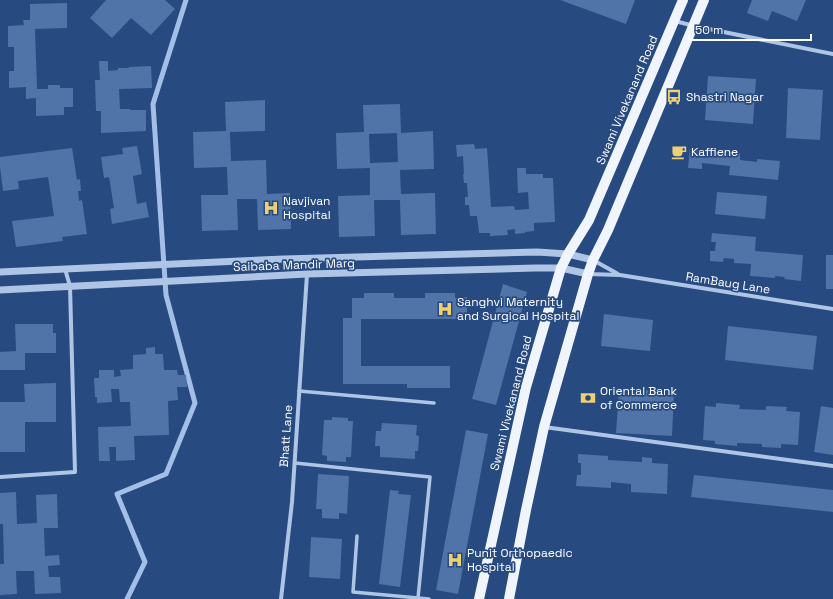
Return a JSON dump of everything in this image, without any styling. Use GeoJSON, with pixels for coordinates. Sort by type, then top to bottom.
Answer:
{"type":"FeatureCollection","features":[{"type":"Feature","properties":{"kind":"main road","name":"Swami Vivekanand Road"},"geometry":{"type":"LineString","coordinates":[[479,599],[526,387],[561,268],[589,220],[683,0]]}},
{"type":"Feature","properties":{"kind":"main road"},"geometry":{"type":"LineString","coordinates":[[509,599],[544,427],[588,274],[593,260],[608,230],[704,0]]}},
{"type":"Feature","properties":{"kind":"street"},"geometry":{"type":"LineString","coordinates":[[675,21],[833,54]]}},
{"type":"Feature","properties":{"kind":"street","name":"Saibaba Mandir Marg"},"geometry":{"type":"LineString","coordinates":[[65,269],[284,259],[537,252],[568,254],[593,260]]}},
{"type":"Feature","properties":{"kind":"street"},"geometry":{"type":"LineString","coordinates":[[593,260],[620,275]]}},
{"type":"Feature","properties":{"kind":"street","name":"Saibaba Mandir Marg"},"geometry":{"type":"LineString","coordinates":[[0,290],[307,274],[561,268],[588,274]]}},
{"type":"Feature","properties":{"kind":"street"},"geometry":{"type":"LineString","coordinates":[[0,272],[65,269],[70,286],[75,472],[0,477]]}},
{"type":"Feature","properties":{"kind":"street","name":"Bhatt Lane"},"geometry":{"type":"LineString","coordinates":[[281,599],[292,502],[307,274]]}},
{"type":"Feature","properties":{"kind":"street"},"geometry":{"type":"LineString","coordinates":[[588,274],[620,275]]}},
{"type":"Feature","properties":{"kind":"street","name":"RamBaug Lane"},"geometry":{"type":"LineString","coordinates":[[620,275],[833,309]]}},
{"type":"Feature","properties":{"kind":"street"},"geometry":{"type":"LineString","coordinates":[[299,391],[434,404]]}},
{"type":"Feature","properties":{"kind":"street"},"geometry":{"type":"LineString","coordinates":[[544,427],[833,466]]}},
{"type":"Feature","properties":{"kind":"street"},"geometry":{"type":"LineString","coordinates":[[295,462],[430,477],[418,598]]}},
{"type":"Feature","properties":{"kind":"street"},"geometry":{"type":"LineString","coordinates":[[356,536],[353,592],[429,599]]}},
{"type":"Feature","properties":{"kind":"building"},"geometry":{"type":"Polygon","coordinates":[[[106,0],[165,0],[175,9],[151,35],[131,18],[112,38],[90,18],[106,0]]]}},
{"type":"Feature","properties":{"kind":"building"},"geometry":{"type":"Polygon","coordinates":[[[560,0],[635,0],[626,24],[560,0]]]}},
{"type":"Feature","properties":{"kind":"building"},"geometry":{"type":"Polygon","coordinates":[[[752,0],[806,0],[797,21],[772,11],[768,21],[747,13],[752,0]]]}},
{"type":"Feature","properties":{"kind":"building"},"geometry":{"type":"Polygon","coordinates":[[[67,3],[67,28],[35,29],[37,89],[48,89],[48,85],[60,85],[60,88],[73,88],[73,107],[64,107],[64,115],[36,116],[36,98],[26,99],[26,87],[9,88],[9,71],[14,71],[14,47],[8,47],[8,26],[24,25],[23,20],[30,20],[30,4],[67,3]]]}},
{"type":"Feature","properties":{"kind":"building"},"geometry":{"type":"Polygon","coordinates":[[[99,61],[108,61],[108,71],[118,70],[118,68],[151,66],[152,88],[119,89],[120,109],[146,110],[146,131],[101,133],[101,111],[96,111],[95,80],[100,80],[99,61]]]}},
{"type":"Feature","properties":{"kind":"building"},"geometry":{"type":"Polygon","coordinates":[[[708,76],[756,79],[753,124],[705,120],[708,76]]]}},
{"type":"Feature","properties":{"kind":"building"},"geometry":{"type":"Polygon","coordinates":[[[788,88],[823,90],[820,140],[786,138],[788,88]]]}},
{"type":"Feature","properties":{"kind":"building"},"geometry":{"type":"Polygon","coordinates":[[[265,100],[265,131],[230,132],[231,161],[266,160],[267,194],[290,193],[291,229],[258,230],[257,199],[237,199],[238,230],[202,231],[201,195],[228,195],[227,167],[194,168],[193,132],[226,131],[225,102],[265,100]]]}},
{"type":"Feature","properties":{"kind":"building"},"geometry":{"type":"Polygon","coordinates":[[[400,104],[401,133],[433,131],[434,169],[400,170],[401,194],[435,193],[436,234],[401,235],[400,200],[374,200],[375,236],[339,237],[338,196],[370,195],[370,168],[337,169],[336,133],[364,132],[363,105],[400,104]],[[397,133],[369,134],[370,163],[398,162],[397,133]]]}},
{"type":"Feature","properties":{"kind":"building"},"geometry":{"type":"Polygon","coordinates":[[[474,144],[475,149],[487,148],[491,207],[514,206],[515,210],[529,209],[528,192],[518,193],[517,168],[526,168],[526,174],[543,174],[543,178],[553,178],[555,222],[534,223],[534,231],[525,233],[515,234],[515,229],[507,230],[508,235],[490,236],[490,233],[479,233],[477,216],[470,216],[469,205],[465,205],[465,197],[468,197],[467,183],[464,183],[463,156],[457,157],[456,145],[474,144]]]}},
{"type":"Feature","properties":{"kind":"building"},"geometry":{"type":"Polygon","coordinates":[[[137,146],[142,174],[133,176],[137,204],[146,202],[149,217],[112,224],[110,209],[114,208],[109,177],[104,178],[101,157],[123,154],[122,148],[137,146]]]}},
{"type":"Feature","properties":{"kind":"building"},"geometry":{"type":"Polygon","coordinates":[[[72,148],[77,180],[80,179],[81,191],[78,191],[79,201],[82,200],[87,234],[62,237],[63,241],[16,247],[12,221],[54,216],[48,177],[18,181],[19,189],[3,191],[0,157],[72,148]]]}},
{"type":"Feature","properties":{"kind":"building"},"geometry":{"type":"Polygon","coordinates":[[[690,148],[740,153],[740,160],[757,162],[757,159],[780,161],[778,180],[729,175],[730,166],[702,163],[702,169],[688,168],[690,148]]]}},
{"type":"Feature","properties":{"kind":"building"},"geometry":{"type":"Polygon","coordinates":[[[717,192],[767,196],[765,219],[715,214],[717,192]]]}},
{"type":"Feature","properties":{"kind":"building"},"geometry":{"type":"Polygon","coordinates":[[[712,233],[756,237],[755,251],[803,255],[801,281],[784,279],[785,277],[775,276],[775,278],[750,276],[751,264],[734,263],[734,259],[724,258],[723,262],[710,261],[710,251],[715,251],[716,242],[711,242],[712,233]]]}},
{"type":"Feature","properties":{"kind":"building"},"geometry":{"type":"Polygon","coordinates":[[[826,255],[833,255],[833,289],[826,289],[826,255]]]}},
{"type":"Feature","properties":{"kind":"building"},"geometry":{"type":"Polygon","coordinates":[[[503,284],[527,292],[496,405],[472,399],[503,284]]]}},
{"type":"Feature","properties":{"kind":"building"},"geometry":{"type":"Polygon","coordinates":[[[364,293],[394,293],[394,298],[425,298],[425,293],[455,293],[455,298],[467,297],[467,319],[361,319],[361,366],[450,366],[450,388],[407,388],[407,384],[343,384],[343,318],[352,318],[352,298],[364,298],[364,293]]]}},
{"type":"Feature","properties":{"kind":"building"},"geometry":{"type":"Polygon","coordinates":[[[604,314],[653,320],[650,351],[601,346],[604,314]]]}},
{"type":"Feature","properties":{"kind":"building"},"geometry":{"type":"Polygon","coordinates":[[[15,324],[53,324],[53,333],[56,333],[56,353],[25,353],[25,370],[0,370],[0,352],[16,351],[15,324]]]}},
{"type":"Feature","properties":{"kind":"building"},"geometry":{"type":"Polygon","coordinates":[[[728,326],[817,336],[813,370],[725,360],[728,326]]]}},
{"type":"Feature","properties":{"kind":"building"},"geometry":{"type":"Polygon","coordinates":[[[155,347],[155,354],[163,354],[164,370],[177,370],[178,375],[186,375],[187,387],[177,387],[178,400],[168,401],[169,435],[134,436],[135,460],[116,461],[116,447],[109,447],[110,461],[99,461],[98,427],[131,426],[130,402],[120,402],[119,389],[111,389],[112,402],[97,403],[97,397],[95,397],[94,378],[99,378],[99,370],[114,370],[114,377],[121,376],[120,370],[133,369],[133,355],[146,354],[146,348],[155,347]]]}},
{"type":"Feature","properties":{"kind":"building"},"geometry":{"type":"Polygon","coordinates":[[[56,383],[56,422],[25,422],[25,452],[0,452],[0,402],[25,402],[24,384],[56,383]]]}},
{"type":"Feature","properties":{"kind":"building"},"geometry":{"type":"Polygon","coordinates":[[[619,389],[674,392],[672,436],[616,433],[619,389]]]}},
{"type":"Feature","properties":{"kind":"building"},"geometry":{"type":"Polygon","coordinates":[[[716,403],[740,405],[739,409],[766,410],[766,406],[787,407],[786,411],[800,412],[798,445],[781,444],[781,448],[762,447],[762,444],[737,443],[737,446],[715,444],[715,441],[703,440],[705,406],[716,407],[716,403]]]}},
{"type":"Feature","properties":{"kind":"building"},"geometry":{"type":"Polygon","coordinates":[[[821,406],[833,408],[833,455],[814,452],[821,406]]]}},
{"type":"Feature","properties":{"kind":"building"},"geometry":{"type":"Polygon","coordinates":[[[332,417],[348,418],[348,421],[353,421],[351,457],[346,457],[346,462],[327,461],[327,456],[322,455],[324,420],[332,420],[332,417]]]}},
{"type":"Feature","properties":{"kind":"building"},"geometry":{"type":"Polygon","coordinates":[[[382,423],[417,425],[416,435],[419,436],[418,451],[415,451],[415,459],[380,457],[380,446],[375,446],[376,431],[381,431],[382,423]]]}},
{"type":"Feature","properties":{"kind":"building"},"geometry":{"type":"Polygon","coordinates":[[[466,430],[488,434],[458,594],[436,590],[466,430]]]}},
{"type":"Feature","properties":{"kind":"building"},"geometry":{"type":"Polygon","coordinates":[[[578,454],[608,456],[608,460],[642,462],[642,457],[652,458],[652,463],[668,464],[667,494],[631,492],[631,484],[611,482],[611,488],[576,486],[577,475],[581,475],[581,463],[578,463],[578,454]]]}},
{"type":"Feature","properties":{"kind":"building"},"geometry":{"type":"Polygon","coordinates":[[[318,474],[349,476],[347,514],[339,513],[339,519],[322,518],[322,509],[316,509],[318,474]]]}},
{"type":"Feature","properties":{"kind":"building"},"geometry":{"type":"Polygon","coordinates":[[[694,475],[833,490],[833,512],[691,497],[694,475]]]}},
{"type":"Feature","properties":{"kind":"building"},"geometry":{"type":"Polygon","coordinates":[[[390,490],[399,491],[398,494],[411,495],[400,587],[379,584],[390,490]]]}},
{"type":"Feature","properties":{"kind":"building"},"geometry":{"type":"Polygon","coordinates":[[[16,492],[17,524],[37,523],[36,495],[57,494],[58,528],[44,528],[45,556],[59,555],[60,565],[48,566],[49,577],[60,577],[61,593],[35,594],[34,571],[16,571],[17,594],[0,595],[0,564],[4,564],[3,524],[0,524],[0,493],[16,492]]]}},
{"type":"Feature","properties":{"kind":"building"},"geometry":{"type":"Polygon","coordinates":[[[311,537],[342,539],[340,579],[309,577],[311,537]]]}},
{"type":"Feature","properties":{"kind":"waterway"},"geometry":{"type":"LineString","coordinates":[[127,599],[145,562],[117,494],[166,474],[195,403],[166,295],[153,104],[186,0]]}},
{"type":"Feature","properties":{"kind":"place","name":"Shastri Nagar"},"geometry":{"type":"Point","coordinates":[674,97]}},
{"type":"Feature","properties":{"kind":"place","name":"Kaffiene"},"geometry":{"type":"Point","coordinates":[679,152]}},
{"type":"Feature","properties":{"kind":"place","name":"Navjivan Hospital"},"geometry":{"type":"Point","coordinates":[271,208]}},
{"type":"Feature","properties":{"kind":"place","name":"Sanghvi Maternity and Surgical Hospital"},"geometry":{"type":"Point","coordinates":[445,309]}},
{"type":"Feature","properties":{"kind":"place","name":"Oriental Bank of Commerce"},"geometry":{"type":"Point","coordinates":[588,398]}},
{"type":"Feature","properties":{"kind":"place","name":"Punit Orthopaedic Hospital"},"geometry":{"type":"Point","coordinates":[455,560]}}]}
